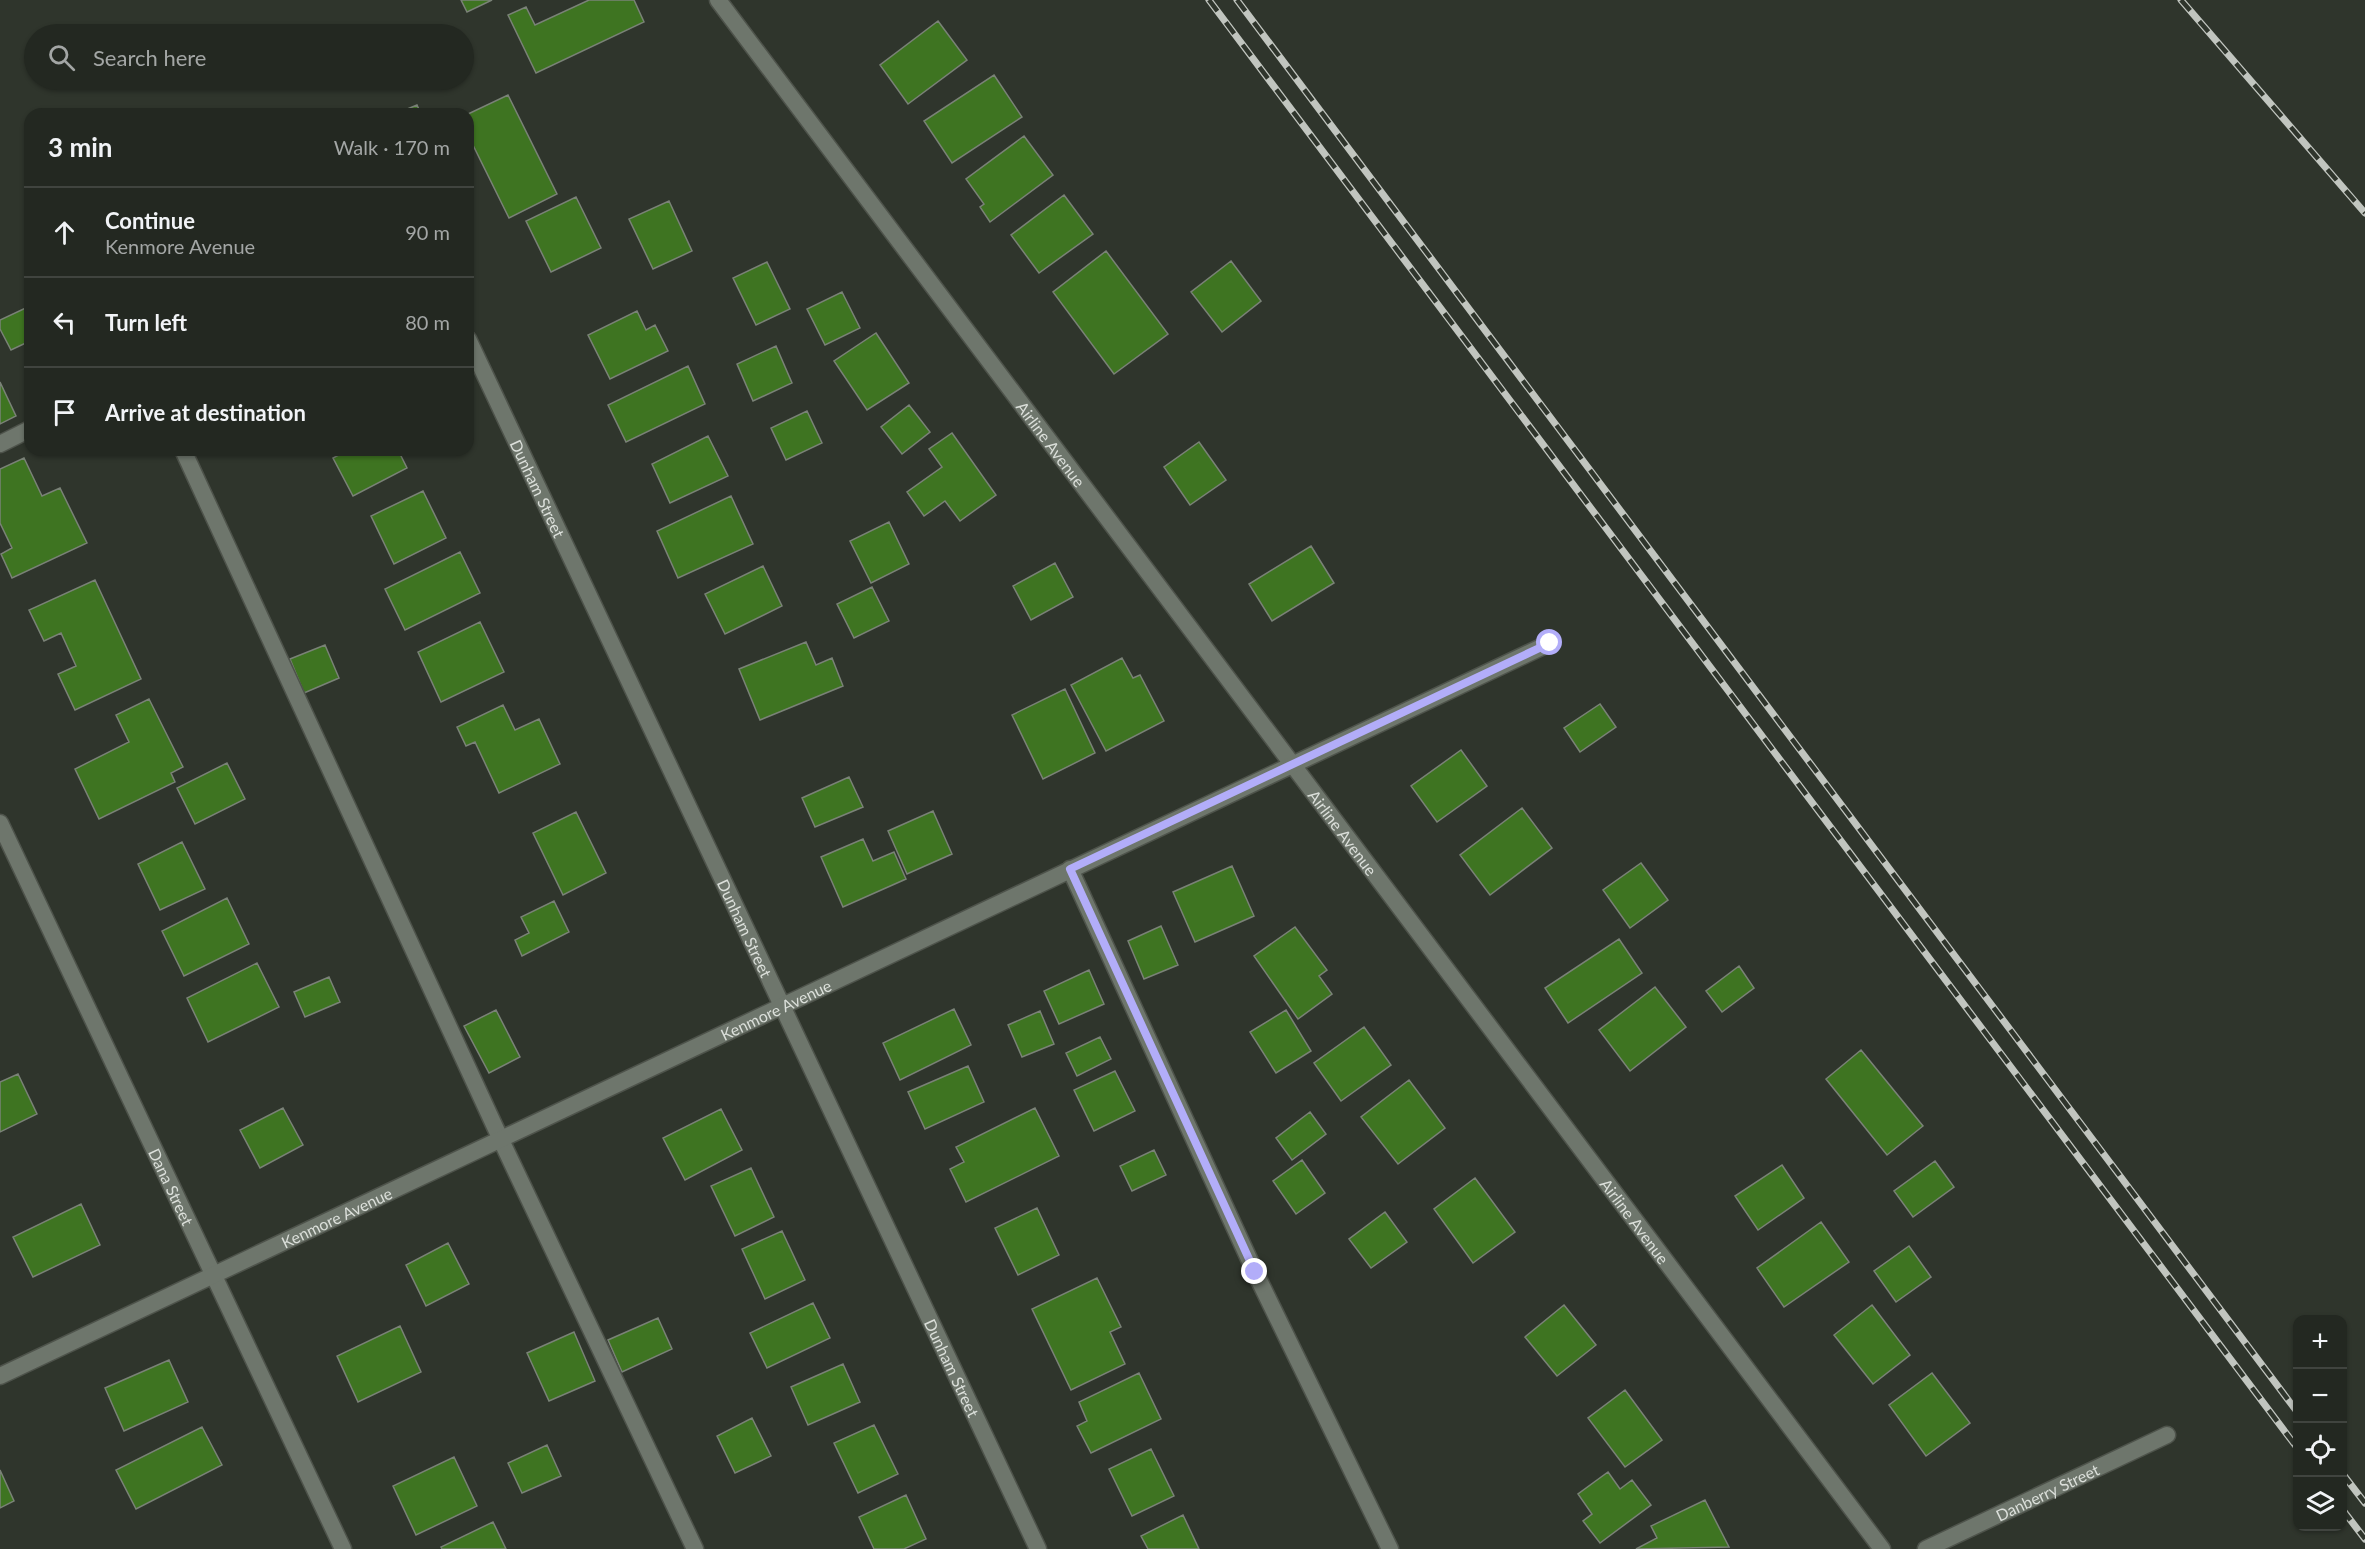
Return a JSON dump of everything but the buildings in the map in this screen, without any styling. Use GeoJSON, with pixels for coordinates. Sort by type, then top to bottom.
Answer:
{"type":"FeatureCollection","features":[{"type":"Feature","properties":{"kind":"street","name":"Airline Avenue"},"geometry":{"type":"LineString","coordinates":[[718,0],[1882,1549]]}},
{"type":"Feature","properties":{"kind":"street","name":"Dunham Street"},"geometry":{"type":"LineString","coordinates":[[474,352],[1038,1549]]}},
{"type":"Feature","properties":{"kind":"street"},"geometry":{"type":"LineString","coordinates":[[0,444],[24,432]]}},
{"type":"Feature","properties":{"kind":"street"},"geometry":{"type":"LineString","coordinates":[[186,456],[501,1140],[695,1549]]}},
{"type":"Feature","properties":{"kind":"street","name":"Kenmore Avenue"},"geometry":{"type":"LineString","coordinates":[[0,1376],[1550,643]]}},
{"type":"Feature","properties":{"kind":"street","name":"Dana Street"},"geometry":{"type":"LineString","coordinates":[[0,823],[344,1549]]}},
{"type":"Feature","properties":{"kind":"street"},"geometry":{"type":"LineString","coordinates":[[1070,869],[1255,1272],[1390,1549]]}},
{"type":"Feature","properties":{"kind":"street","name":"Danberry Street"},"geometry":{"type":"LineString","coordinates":[[1926,1549],[2167,1435]]}},
{"type":"Feature","properties":{"kind":"railway"},"geometry":{"type":"LineString","coordinates":[[1209,0],[2293,1442]]}},
{"type":"Feature","properties":{"kind":"railway"},"geometry":{"type":"LineString","coordinates":[[1237,0],[2293,1406]]}},
{"type":"Feature","properties":{"kind":"railway"},"geometry":{"type":"LineString","coordinates":[[2181,0],[2365,213]]}},
{"type":"Feature","properties":{"kind":"railway"},"geometry":{"type":"LineString","coordinates":[[2345,1477],[2365,1503]]}},
{"type":"Feature","properties":{"kind":"railway"},"geometry":{"type":"LineString","coordinates":[[2347,1516],[2365,1539]]}},
{"type":"Feature","properties":{"kind":"route"},"geometry":{"type":"LineString","coordinates":[[1255,1272],[1070,869],[1550,643]]}}]}
